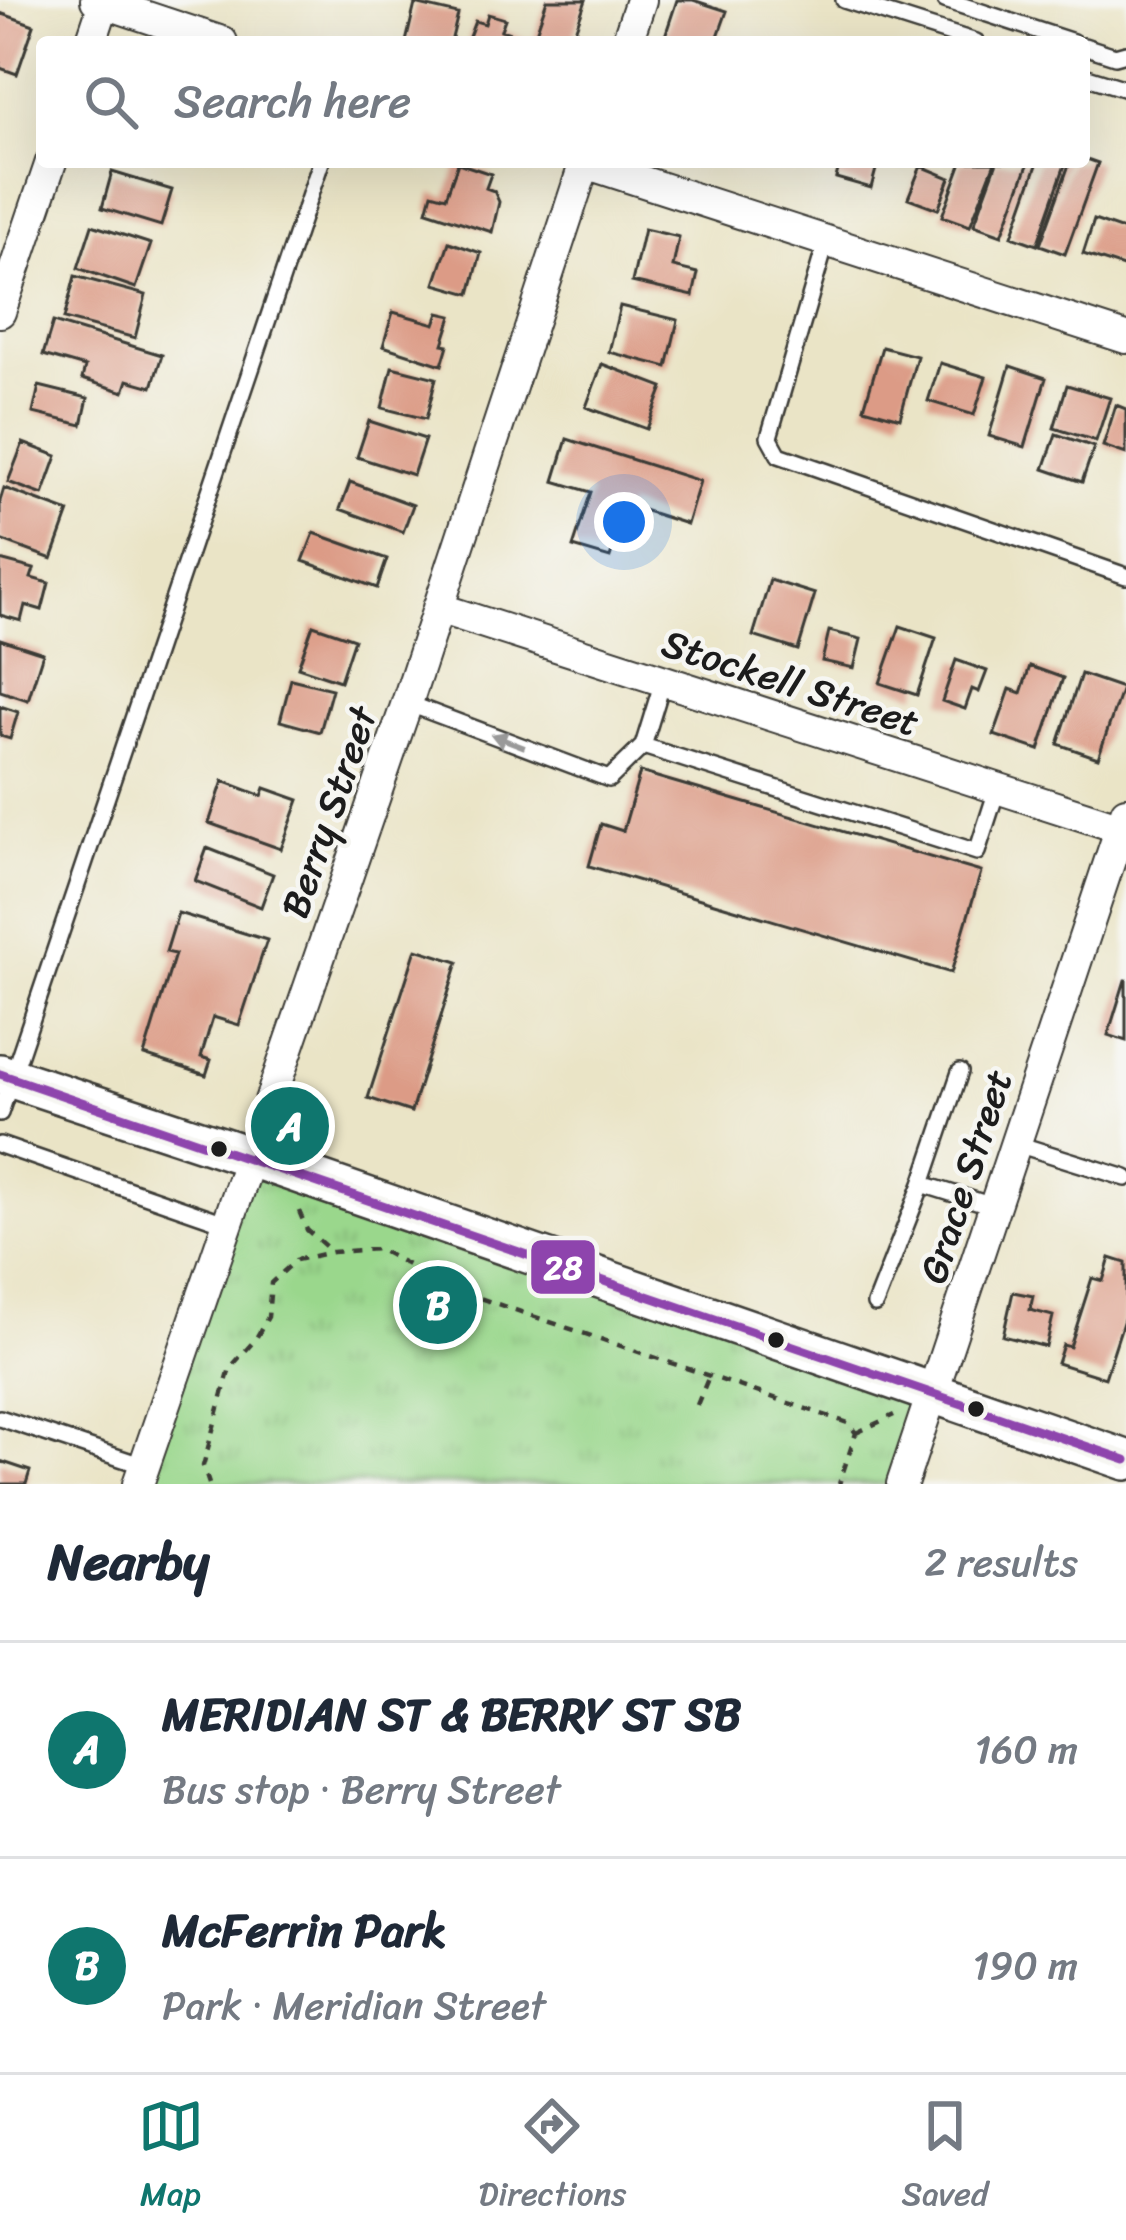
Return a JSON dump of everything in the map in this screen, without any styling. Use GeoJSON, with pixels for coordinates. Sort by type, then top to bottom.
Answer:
{"type":"FeatureCollection","features":[{"type":"Feature","properties":{"kind":"street"},"geometry":{"type":"LineString","coordinates":[[629,36],[641,0]]}},
{"type":"Feature","properties":{"kind":"street"},"geometry":{"type":"LineString","coordinates":[[93,36],[100,2],[204,36]]}},
{"type":"Feature","properties":{"kind":"street"},"geometry":{"type":"LineString","coordinates":[[0,312],[49,168]]}},
{"type":"Feature","properties":{"kind":"street","name":"Berry Street"},"geometry":{"type":"LineString","coordinates":[[141,1475],[406,703],[582,168]]}},
{"type":"Feature","properties":{"kind":"street"},"geometry":{"type":"LineString","coordinates":[[602,168],[1126,338]]}},
{"type":"Feature","properties":{"kind":"street","name":"Stockell Street"},"geometry":{"type":"LineString","coordinates":[[438,608],[997,790],[1123,820]]}},
{"type":"Feature","properties":{"kind":"street","name":"Grace Street"},"geometry":{"type":"LineString","coordinates":[[902,1484],[917,1403],[1113,897],[1123,820]]}},
{"type":"Feature","properties":{"kind":"street"},"geometry":{"type":"LineString","coordinates":[[4,1088],[251,1157],[917,1403],[1126,1460]]}},
{"type":"Feature","properties":{"kind":"lane"},"geometry":{"type":"LineString","coordinates":[[844,0],[957,36]]}},
{"type":"Feature","properties":{"kind":"lane"},"geometry":{"type":"LineString","coordinates":[[945,0],[1054,36]]}},
{"type":"Feature","properties":{"kind":"lane"},"geometry":{"type":"LineString","coordinates":[[1090,48],[1115,56],[1126,53]]}},
{"type":"Feature","properties":{"kind":"lane"},"geometry":{"type":"LineString","coordinates":[[1090,78],[1126,89]]}},
{"type":"Feature","properties":{"kind":"lane"},"geometry":{"type":"LineString","coordinates":[[4,1088],[319,168]]}},
{"type":"Feature","properties":{"kind":"lane"},"geometry":{"type":"LineString","coordinates":[[826,243],[769,437],[779,455],[1126,576]]}},
{"type":"Feature","properties":{"kind":"lane"},"geometry":{"type":"LineString","coordinates":[[406,703],[609,779],[643,746],[663,681]]}},
{"type":"Feature","properties":{"kind":"lane"},"geometry":{"type":"LineString","coordinates":[[643,746],[977,852],[997,790]]}},
{"type":"Feature","properties":{"kind":"lane"},"geometry":{"type":"LineString","coordinates":[[875,1304],[960,1072]]}},
{"type":"Feature","properties":{"kind":"lane"},"geometry":{"type":"LineString","coordinates":[[1017,1144],[1126,1178]]}},
{"type":"Feature","properties":{"kind":"lane"},"geometry":{"type":"LineString","coordinates":[[0,1145],[228,1224]]}},
{"type":"Feature","properties":{"kind":"lane"},"geometry":{"type":"LineString","coordinates":[[922,1184],[996,1207]]}},
{"type":"Feature","properties":{"kind":"lane"},"geometry":{"type":"LineString","coordinates":[[0,1418],[141,1475]]}},
{"type":"Feature","properties":{"kind":"path"},"geometry":{"type":"LineString","coordinates":[[298,1208],[308,1230],[332,1252]]}},
{"type":"Feature","properties":{"kind":"path"},"geometry":{"type":"LineString","coordinates":[[209,1484],[202,1466],[230,1367],[268,1317],[271,1283],[296,1260],[332,1252],[378,1250],[454,1289],[848,1423],[856,1433]]}},
{"type":"Feature","properties":{"kind":"path"},"geometry":{"type":"LineString","coordinates":[[697,1406],[709,1376]]}},
{"type":"Feature","properties":{"kind":"path"},"geometry":{"type":"LineString","coordinates":[[839,1484],[856,1433],[917,1403]]}},
{"type":"Feature","properties":{"kind":"green space"},"geometry":{"type":"Polygon","coordinates":[[[251,1157],[934,1394],[903,1484],[138,1484],[251,1157]]]}},
{"type":"Feature","properties":{"kind":"building"},"geometry":{"type":"Polygon","coordinates":[[[547,0],[586,0],[573,36],[535,36],[547,0]]]}},
{"type":"Feature","properties":{"kind":"building"},"geometry":{"type":"Polygon","coordinates":[[[677,0],[727,11],[718,36],[665,36],[677,0]]]}},
{"type":"Feature","properties":{"kind":"building"},"geometry":{"type":"Polygon","coordinates":[[[415,4],[458,14],[452,36],[407,36],[415,4]]]}},
{"type":"Feature","properties":{"kind":"building"},"geometry":{"type":"Polygon","coordinates":[[[0,13],[34,25],[17,74],[0,68],[0,13]]]}},
{"type":"Feature","properties":{"kind":"building"},"geometry":{"type":"Polygon","coordinates":[[[488,14],[505,19],[501,30],[518,36],[469,36],[475,21],[485,24],[488,14]]]}},
{"type":"Feature","properties":{"kind":"building"},"geometry":{"type":"Polygon","coordinates":[[[1090,160],[1098,163],[1065,254],[1040,245],[1068,168],[1090,168],[1090,160]]]}},
{"type":"Feature","properties":{"kind":"building"},"geometry":{"type":"Polygon","coordinates":[[[456,168],[491,174],[486,188],[494,191],[499,202],[492,232],[427,211],[432,193],[446,197],[456,168]]]}},
{"type":"Feature","properties":{"kind":"building"},"geometry":{"type":"Polygon","coordinates":[[[838,168],[876,168],[871,188],[836,178],[838,168]]]}},
{"type":"Feature","properties":{"kind":"building"},"geometry":{"type":"Polygon","coordinates":[[[920,168],[950,178],[938,209],[908,198],[920,168]]]}},
{"type":"Feature","properties":{"kind":"building"},"geometry":{"type":"Polygon","coordinates":[[[960,168],[993,168],[970,226],[942,216],[960,168]]]}},
{"type":"Feature","properties":{"kind":"building"},"geometry":{"type":"Polygon","coordinates":[[[995,168],[1027,168],[1002,235],[974,225],[995,168]]]}},
{"type":"Feature","properties":{"kind":"building"},"geometry":{"type":"Polygon","coordinates":[[[1036,168],[1064,168],[1037,245],[1012,236],[1036,168]]]}},
{"type":"Feature","properties":{"kind":"building"},"geometry":{"type":"Polygon","coordinates":[[[112,172],[172,190],[161,226],[102,208],[112,172]]]}},
{"type":"Feature","properties":{"kind":"building"},"geometry":{"type":"Polygon","coordinates":[[[1094,220],[1126,231],[1126,268],[1083,254],[1094,220]]]}},
{"type":"Feature","properties":{"kind":"building"},"geometry":{"type":"Polygon","coordinates":[[[92,225],[151,244],[136,288],[78,268],[92,225]]]}},
{"type":"Feature","properties":{"kind":"building"},"geometry":{"type":"Polygon","coordinates":[[[644,229],[679,237],[673,267],[698,273],[693,296],[632,282],[644,229]]]}},
{"type":"Feature","properties":{"kind":"building"},"geometry":{"type":"Polygon","coordinates":[[[449,242],[481,253],[470,294],[435,284],[449,242]]]}},
{"type":"Feature","properties":{"kind":"building"},"geometry":{"type":"Polygon","coordinates":[[[75,276],[146,295],[135,338],[64,319],[75,276]]]}},
{"type":"Feature","properties":{"kind":"building"},"geometry":{"type":"Polygon","coordinates":[[[620,306],[678,320],[667,367],[609,352],[620,306]]]}},
{"type":"Feature","properties":{"kind":"building"},"geometry":{"type":"Polygon","coordinates":[[[393,312],[435,324],[439,313],[452,316],[442,365],[383,346],[393,312]]]}},
{"type":"Feature","properties":{"kind":"building"},"geometry":{"type":"Polygon","coordinates":[[[53,322],[162,355],[152,387],[128,380],[124,392],[82,379],[85,367],[43,355],[53,322]]]}},
{"type":"Feature","properties":{"kind":"building"},"geometry":{"type":"Polygon","coordinates":[[[882,347],[917,356],[900,418],[864,408],[882,347]]]}},
{"type":"Feature","properties":{"kind":"building"},"geometry":{"type":"Polygon","coordinates":[[[940,363],[986,377],[974,415],[928,401],[940,363]]]}},
{"type":"Feature","properties":{"kind":"building"},"geometry":{"type":"Polygon","coordinates":[[[602,364],[663,387],[647,429],[586,407],[602,364]]]}},
{"type":"Feature","properties":{"kind":"building"},"geometry":{"type":"Polygon","coordinates":[[[1010,366],[1046,378],[1025,447],[989,436],[1010,366]]]}},
{"type":"Feature","properties":{"kind":"building"},"geometry":{"type":"Polygon","coordinates":[[[392,367],[436,378],[426,419],[382,408],[392,367]]]}},
{"type":"Feature","properties":{"kind":"building"},"geometry":{"type":"Polygon","coordinates":[[[1067,385],[1110,398],[1096,441],[1054,428],[1067,385]]]}},
{"type":"Feature","properties":{"kind":"building"},"geometry":{"type":"Polygon","coordinates":[[[39,386],[88,398],[82,425],[33,413],[39,386]]]}},
{"type":"Feature","properties":{"kind":"building"},"geometry":{"type":"Polygon","coordinates":[[[1116,405],[1126,409],[1126,454],[1103,446],[1116,405]]]}},
{"type":"Feature","properties":{"kind":"building"},"geometry":{"type":"Polygon","coordinates":[[[369,421],[425,439],[413,475],[357,457],[369,421]]]}},
{"type":"Feature","properties":{"kind":"building"},"geometry":{"type":"Polygon","coordinates":[[[1056,434],[1094,447],[1082,482],[1044,469],[1056,434]]]}},
{"type":"Feature","properties":{"kind":"building"},"geometry":{"type":"Polygon","coordinates":[[[567,439],[700,481],[687,524],[627,505],[610,558],[573,547],[591,492],[554,481],[567,439]]]}},
{"type":"Feature","properties":{"kind":"building"},"geometry":{"type":"Polygon","coordinates":[[[23,443],[57,456],[43,495],[8,482],[23,443]]]}},
{"type":"Feature","properties":{"kind":"building"},"geometry":{"type":"Polygon","coordinates":[[[350,482],[413,505],[403,532],[340,509],[350,482]]]}},
{"type":"Feature","properties":{"kind":"building"},"geometry":{"type":"Polygon","coordinates":[[[4,488],[69,512],[52,559],[0,540],[4,488]]]}},
{"type":"Feature","properties":{"kind":"building"},"geometry":{"type":"Polygon","coordinates":[[[314,533],[387,559],[377,588],[303,561],[314,533]]]}},
{"type":"Feature","properties":{"kind":"building"},"geometry":{"type":"Polygon","coordinates":[[[0,560],[34,569],[31,578],[49,583],[42,610],[25,605],[21,621],[0,615],[0,560]]]}},
{"type":"Feature","properties":{"kind":"building"},"geometry":{"type":"Polygon","coordinates":[[[770,580],[815,594],[798,650],[753,636],[770,580]]]}},
{"type":"Feature","properties":{"kind":"building"},"geometry":{"type":"Polygon","coordinates":[[[313,625],[354,639],[340,681],[298,667],[313,625]]]}},
{"type":"Feature","properties":{"kind":"building"},"geometry":{"type":"Polygon","coordinates":[[[900,626],[936,638],[917,695],[880,683],[900,626]]]}},
{"type":"Feature","properties":{"kind":"building"},"geometry":{"type":"Polygon","coordinates":[[[829,631],[861,639],[854,668],[822,661],[829,631]]]}},
{"type":"Feature","properties":{"kind":"building"},"geometry":{"type":"Polygon","coordinates":[[[0,639],[43,653],[28,700],[0,691],[0,639]]]}},
{"type":"Feature","properties":{"kind":"building"},"geometry":{"type":"Polygon","coordinates":[[[956,660],[987,671],[979,692],[972,689],[965,709],[942,701],[956,660]]]}},
{"type":"Feature","properties":{"kind":"building"},"geometry":{"type":"Polygon","coordinates":[[[1030,666],[1063,678],[1039,750],[994,735],[1010,689],[1021,693],[1030,666]]]}},
{"type":"Feature","properties":{"kind":"building"},"geometry":{"type":"Polygon","coordinates":[[[1081,674],[1122,688],[1098,758],[1058,744],[1081,674]]]}},
{"type":"Feature","properties":{"kind":"building"},"geometry":{"type":"Polygon","coordinates":[[[291,679],[332,689],[320,732],[280,721],[291,679]]]}},
{"type":"Feature","properties":{"kind":"building"},"geometry":{"type":"Polygon","coordinates":[[[0,706],[18,712],[10,739],[0,736],[0,706]]]}},
{"type":"Feature","properties":{"kind":"building"},"geometry":{"type":"Polygon","coordinates":[[[640,772],[981,872],[951,973],[589,866],[601,824],[623,831],[640,772]]]}},
{"type":"Feature","properties":{"kind":"building"},"geometry":{"type":"Polygon","coordinates":[[[223,781],[262,796],[265,788],[299,800],[281,849],[209,823],[223,781]]]}},
{"type":"Feature","properties":{"kind":"building"},"geometry":{"type":"Polygon","coordinates":[[[207,848],[273,874],[261,907],[195,881],[207,848]]]}},
{"type":"Feature","properties":{"kind":"building"},"geometry":{"type":"Polygon","coordinates":[[[178,913],[267,940],[239,1025],[213,1017],[201,1057],[211,1060],[206,1075],[144,1055],[175,954],[166,952],[178,913]]]}},
{"type":"Feature","properties":{"kind":"building"},"geometry":{"type":"Polygon","coordinates":[[[416,949],[458,962],[411,1112],[368,1098],[416,949]]]}},
{"type":"Feature","properties":{"kind":"building"},"geometry":{"type":"Polygon","coordinates":[[[1126,980],[1126,1041],[1108,1035],[1126,980]]]}},
{"type":"Feature","properties":{"kind":"building"},"geometry":{"type":"Polygon","coordinates":[[[1110,1258],[1126,1263],[1126,1313],[1105,1378],[1057,1363],[1063,1345],[1070,1347],[1092,1278],[1103,1281],[1110,1258]]]}},
{"type":"Feature","properties":{"kind":"building"},"geometry":{"type":"Polygon","coordinates":[[[1013,1292],[1033,1296],[1030,1310],[1053,1316],[1046,1347],[1003,1336],[1013,1292]]]}},
{"type":"Feature","properties":{"kind":"building"},"geometry":{"type":"Polygon","coordinates":[[[0,1461],[30,1471],[26,1484],[0,1484],[0,1461]]]}},
{"type":"Feature","properties":{"kind":"transit line","name":"28"},"geometry":{"type":"LineString","coordinates":[[0,1074],[1126,1460]]}},
{"type":"Feature","properties":{"kind":"place","name":"MERIDIAN ST & BERRY ST SB"},"geometry":{"type":"Point","coordinates":[290,1126]}},
{"type":"Feature","properties":{"kind":"place","name":"McFerrin Park"},"geometry":{"type":"Point","coordinates":[438,1305]}}]}
